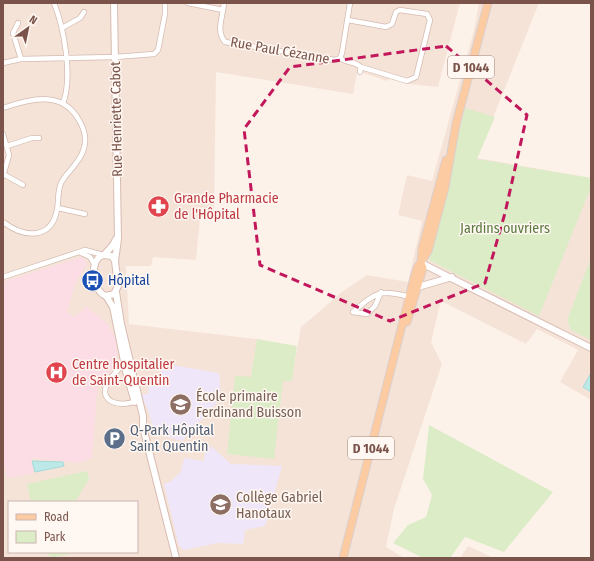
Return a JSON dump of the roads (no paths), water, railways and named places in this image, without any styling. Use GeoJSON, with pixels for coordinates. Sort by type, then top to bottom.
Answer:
{"type":"FeatureCollection","features":[{"type":"Feature","properties":{"kind":"main road","name":"D 1044"},"geometry":{"type":"LineString","coordinates":[[343,558],[400,338],[412,298],[417,268],[428,251],[446,187],[455,130],[488,3]]}},
{"type":"Feature","properties":{"kind":"main road","name":"D 1044"},"geometry":{"type":"LineString","coordinates":[[412,298],[418,287],[423,268],[421,263]]}},
{"type":"Feature","properties":{"kind":"street"},"geometry":{"type":"LineString","coordinates":[[54,3],[62,28],[66,58],[67,93],[63,103]]}},
{"type":"Feature","properties":{"kind":"street","name":"Rue Henriette Cabot"},"geometry":{"type":"LineString","coordinates":[[114,3],[118,234],[115,261],[118,286],[116,292]]}},
{"type":"Feature","properties":{"kind":"street"},"geometry":{"type":"LineString","coordinates":[[3,63],[21,59],[151,55],[156,52],[165,14],[165,3]]}},
{"type":"Feature","properties":{"kind":"street"},"geometry":{"type":"LineString","coordinates":[[188,3],[223,10],[224,3]]}},
{"type":"Feature","properties":{"kind":"street","name":"Rue Paul Cézanne"},"geometry":{"type":"LineString","coordinates":[[223,10],[219,31],[220,36],[225,42],[335,60],[340,58],[350,3]]}},
{"type":"Feature","properties":{"kind":"street"},"geometry":{"type":"LineString","coordinates":[[340,58],[345,61],[358,64],[360,67],[407,81],[411,80],[416,77],[430,20],[427,14],[400,10],[396,12],[392,24],[386,27],[348,20]]}},
{"type":"Feature","properties":{"kind":"street"},"geometry":{"type":"LineString","coordinates":[[62,28],[80,18],[84,12]]}},
{"type":"Feature","properties":{"kind":"street"},"geometry":{"type":"LineString","coordinates":[[18,23],[13,33],[21,59]]}},
{"type":"Feature","properties":{"kind":"street"},"geometry":{"type":"LineString","coordinates":[[360,67],[360,72]]}},
{"type":"Feature","properties":{"kind":"street"},"geometry":{"type":"LineString","coordinates":[[3,108],[25,100],[43,98],[63,103],[80,121],[85,135],[85,144],[78,162],[60,186],[57,201],[58,208],[50,226],[35,234],[27,234],[16,230],[3,222]]}},
{"type":"Feature","properties":{"kind":"street"},"geometry":{"type":"LineString","coordinates":[[3,134],[9,155],[4,176],[23,185]]}},
{"type":"Feature","properties":{"kind":"street"},"geometry":{"type":"LineString","coordinates":[[7,146],[32,138],[39,138]]}},
{"type":"Feature","properties":{"kind":"street"},"geometry":{"type":"LineString","coordinates":[[58,208],[85,214]]}},
{"type":"Feature","properties":{"kind":"street"},"geometry":{"type":"LineString","coordinates":[[94,264],[96,259],[114,245],[118,234]]}},
{"type":"Feature","properties":{"kind":"street"},"geometry":{"type":"LineString","coordinates":[[3,277],[85,250],[112,256],[115,261]]}},
{"type":"Feature","properties":{"kind":"street"},"geometry":{"type":"LineString","coordinates":[[79,252],[90,257],[94,264],[97,288],[100,293],[106,296],[113,307],[124,365],[143,427],[176,558]]}},
{"type":"Feature","properties":{"kind":"street"},"geometry":{"type":"LineString","coordinates":[[421,263],[452,277],[591,348]]}},
{"type":"Feature","properties":{"kind":"street"},"geometry":{"type":"LineString","coordinates":[[418,287],[452,277]]}},
{"type":"Feature","properties":{"kind":"street"},"geometry":{"type":"LineString","coordinates":[[106,296],[116,292],[120,324],[136,390],[143,427]]}},
{"type":"Feature","properties":{"kind":"street"},"geometry":{"type":"LineString","coordinates":[[380,292],[372,310],[368,314],[353,312],[371,297],[380,292],[412,298]]}},
{"type":"Feature","properties":{"kind":"street"},"geometry":{"type":"LineString","coordinates":[[124,365],[127,364],[132,384],[136,390]]}},
{"type":"Feature","properties":{"kind":"street"},"geometry":{"type":"LineString","coordinates":[[124,365],[107,383],[106,392],[108,399],[117,405],[128,404],[135,401]]}},
{"type":"Feature","properties":{"kind":"water"},"geometry":{"type":"Polygon","coordinates":[[[591,373],[591,392],[583,387],[591,373]]]}},
{"type":"Feature","properties":{"kind":"water"},"geometry":{"type":"Polygon","coordinates":[[[32,461],[63,462],[64,466],[35,472],[32,461]]]}},
{"type":"Feature","properties":{"kind":"place","name":"Grande Pharmacie de l'Hôpital"},"geometry":{"type":"Point","coordinates":[158,206]}},
{"type":"Feature","properties":{"kind":"place","name":"Hôpital"},"geometry":{"type":"Point","coordinates":[92,280]}},
{"type":"Feature","properties":{"kind":"place","name":"Centre hospitalier de Saint-Quentin"},"geometry":{"type":"Point","coordinates":[57,372]}},
{"type":"Feature","properties":{"kind":"place","name":"École primaire Ferdinand Buisson"},"geometry":{"type":"Point","coordinates":[180,404]}},
{"type":"Feature","properties":{"kind":"place","name":"Q-Park Hôpital Saint Quentin"},"geometry":{"type":"Point","coordinates":[115,438]}},
{"type":"Feature","properties":{"kind":"place","name":"Collège Gabriel Hanotaux"},"geometry":{"type":"Point","coordinates":[220,505]}},
{"type":"Feature","properties":{"kind":"park label","name":"Jardins ouvriers"},"geometry":{"type":"Point","coordinates":[505,228]}}]}
